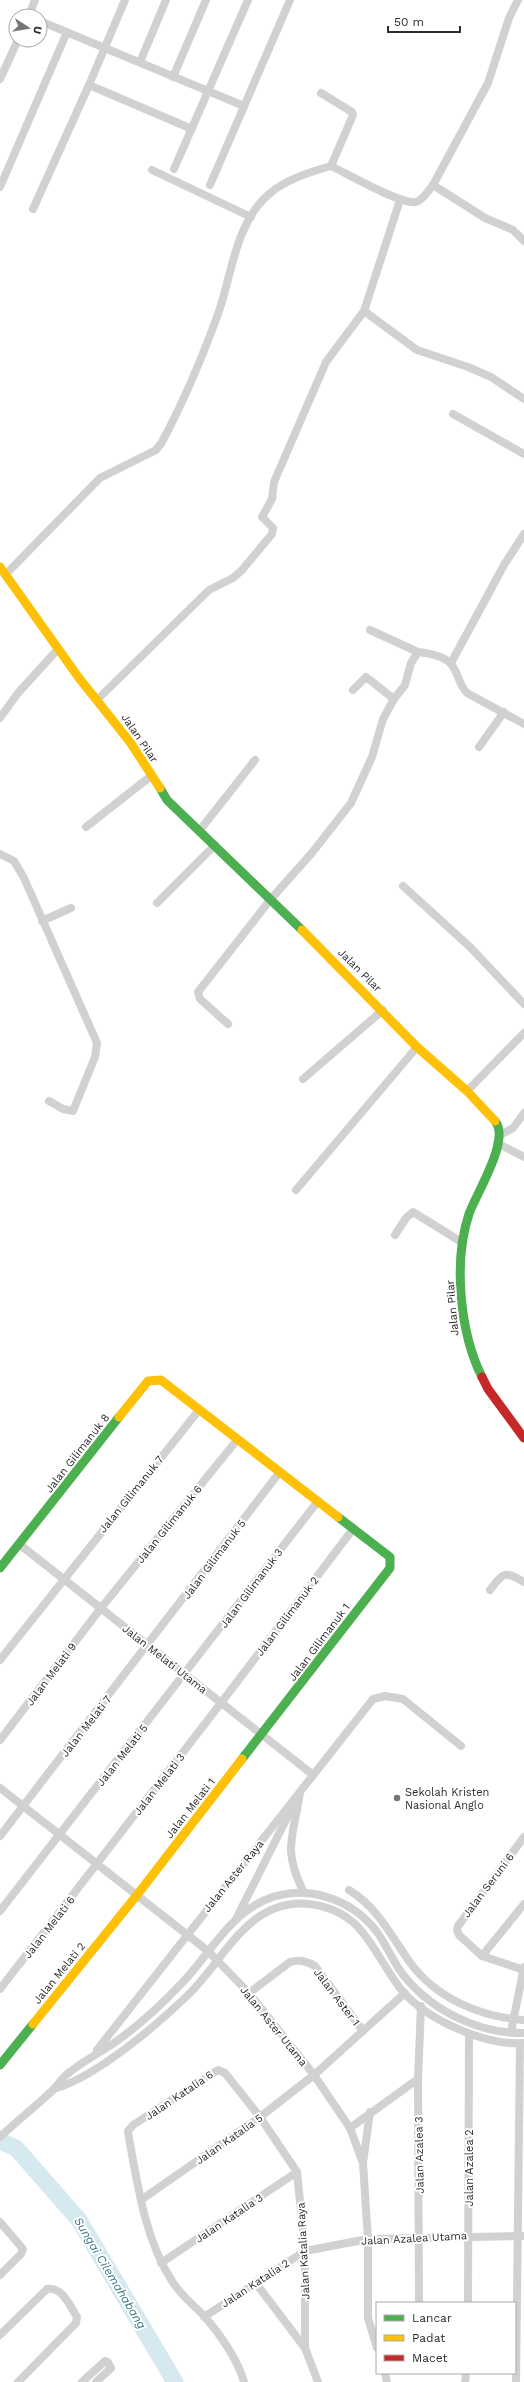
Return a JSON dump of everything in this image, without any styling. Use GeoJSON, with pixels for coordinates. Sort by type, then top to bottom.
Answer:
{"type":"FeatureCollection","features":[{"type":"Feature","properties":{"kind":"street"},"geometry":{"type":"LineString","coordinates":[[33,209],[89,86],[125,0]]}},
{"type":"Feature","properties":{"kind":"street"},"geometry":{"type":"LineString","coordinates":[[140,62],[166,0]]}},
{"type":"Feature","properties":{"kind":"street"},"geometry":{"type":"LineString","coordinates":[[173,77],[206,0]]}},
{"type":"Feature","properties":{"kind":"street"},"geometry":{"type":"LineString","coordinates":[[174,169],[248,0]]}},
{"type":"Feature","properties":{"kind":"street"},"geometry":{"type":"LineString","coordinates":[[210,185],[290,0]]}},
{"type":"Feature","properties":{"kind":"street"},"geometry":{"type":"LineString","coordinates":[[3,570],[100,478],[156,450],[162,442],[180,407],[207,343],[219,312],[234,258],[250,217],[268,195],[280,187],[314,171],[331,166],[400,200],[417,202],[433,185],[488,84],[509,18],[518,0]]}},
{"type":"Feature","properties":{"kind":"street"},"geometry":{"type":"LineString","coordinates":[[48,24],[244,106]]}},
{"type":"Feature","properties":{"kind":"street"},"geometry":{"type":"LineString","coordinates":[[0,187],[67,32]]}},
{"type":"Feature","properties":{"kind":"street"},"geometry":{"type":"LineString","coordinates":[[0,79],[14,48]]}},
{"type":"Feature","properties":{"kind":"street"},"geometry":{"type":"LineString","coordinates":[[89,86],[192,129]]}},
{"type":"Feature","properties":{"kind":"street"},"geometry":{"type":"LineString","coordinates":[[321,93],[352,112],[353,115],[331,166]]}},
{"type":"Feature","properties":{"kind":"street"},"geometry":{"type":"LineString","coordinates":[[152,170],[250,217]]}},
{"type":"Feature","properties":{"kind":"street"},"geometry":{"type":"LineString","coordinates":[[433,185],[485,218],[513,230],[524,241]]}},
{"type":"Feature","properties":{"kind":"street"},"geometry":{"type":"LineString","coordinates":[[97,700],[208,590],[233,578],[242,570],[272,534],[273,528],[262,517],[272,499],[273,486],[289,443],[326,362],[364,311],[400,200]]}},
{"type":"Feature","properties":{"kind":"street"},"geometry":{"type":"LineString","coordinates":[[364,311],[417,350],[468,367],[491,377],[524,399]]}},
{"type":"Feature","properties":{"kind":"street"},"geometry":{"type":"LineString","coordinates":[[453,414],[524,454]]}},
{"type":"Feature","properties":{"kind":"street"},"geometry":{"type":"LineString","coordinates":[[451,663],[504,565],[524,534]]}},
{"type":"Feature","properties":{"kind":"street","name":"Jalan Pilar"},"geometry":{"type":"LineString","coordinates":[[3,570],[58,650],[130,742],[167,800],[200,830],[383,1010],[417,1047],[467,1091],[498,1125],[498,1139],[486,1178],[469,1214],[463,1243],[461,1286],[467,1340],[488,1389],[524,1438]]}},
{"type":"Feature","properties":{"kind":"street"},"geometry":{"type":"LineString","coordinates":[[370,630],[418,652],[434,655],[451,663],[462,688],[467,693],[524,724]]}},
{"type":"Feature","properties":{"kind":"street"},"geometry":{"type":"LineString","coordinates":[[0,718],[18,693],[58,650]]}},
{"type":"Feature","properties":{"kind":"street"},"geometry":{"type":"LineString","coordinates":[[228,1024],[200,999],[198,992],[270,900],[311,854],[351,803],[372,757],[383,719],[394,699],[405,685],[411,663],[418,652]]}},
{"type":"Feature","properties":{"kind":"street"},"geometry":{"type":"LineString","coordinates":[[353,690],[366,677],[394,699]]}},
{"type":"Feature","properties":{"kind":"street"},"geometry":{"type":"LineString","coordinates":[[479,747],[504,712]]}},
{"type":"Feature","properties":{"kind":"street"},"geometry":{"type":"LineString","coordinates":[[200,830],[255,760]]}},
{"type":"Feature","properties":{"kind":"street"},"geometry":{"type":"LineString","coordinates":[[86,827],[151,776]]}},
{"type":"Feature","properties":{"kind":"street"},"geometry":{"type":"LineString","coordinates":[[157,903],[215,845]]}},
{"type":"Feature","properties":{"kind":"street"},"geometry":{"type":"LineString","coordinates":[[0,854],[14,861],[24,878],[97,1043],[98,1050],[73,1111],[63,1109],[49,1101]]}},
{"type":"Feature","properties":{"kind":"street"},"geometry":{"type":"LineString","coordinates":[[403,886],[470,947],[524,1004]]}},
{"type":"Feature","properties":{"kind":"street"},"geometry":{"type":"LineString","coordinates":[[42,921],[71,908]]}},
{"type":"Feature","properties":{"kind":"street"},"geometry":{"type":"LineString","coordinates":[[303,1079],[383,1010]]}},
{"type":"Feature","properties":{"kind":"street"},"geometry":{"type":"LineString","coordinates":[[467,1091],[524,1033]]}},
{"type":"Feature","properties":{"kind":"street"},"geometry":{"type":"LineString","coordinates":[[296,1190],[417,1047]]}},
{"type":"Feature","properties":{"kind":"street"},"geometry":{"type":"LineString","coordinates":[[524,1113],[513,1128],[498,1139],[524,1157]]}},
{"type":"Feature","properties":{"kind":"street"},"geometry":{"type":"LineString","coordinates":[[395,1235],[406,1218],[413,1212],[463,1243]]}},
{"type":"Feature","properties":{"kind":"street","name":"Jalan Gilimanuk 8"},"geometry":{"type":"LineString","coordinates":[[0,1568],[148,1381],[154,1379],[161,1380],[199,1410]]}},
{"type":"Feature","properties":{"kind":"street"},"geometry":{"type":"LineString","coordinates":[[199,1410],[353,1529]]}},
{"type":"Feature","properties":{"kind":"street","name":"Jalan Gilimanuk 7"},"geometry":{"type":"LineString","coordinates":[[0,1660],[199,1410]]}},
{"type":"Feature","properties":{"kind":"street","name":"Jalan Gilimanuk 6"},"geometry":{"type":"LineString","coordinates":[[101,1608],[238,1440]]}},
{"type":"Feature","properties":{"kind":"street","name":"Jalan Gilimanuk 5"},"geometry":{"type":"LineString","coordinates":[[148,1646],[279,1473]]}},
{"type":"Feature","properties":{"kind":"street","name":"Jalan Gilimanuk 3"},"geometry":{"type":"LineString","coordinates":[[185,1675],[318,1501]]}},
{"type":"Feature","properties":{"kind":"street","name":"Jalan Gilimanuk 1"},"geometry":{"type":"LineString","coordinates":[[262,1736],[390,1568],[390,1558],[353,1529]]}},
{"type":"Feature","properties":{"kind":"street","name":"Jalan Gilimanuk 2"},"geometry":{"type":"LineString","coordinates":[[221,1703],[353,1529]]}},
{"type":"Feature","properties":{"kind":"street","name":"Jalan Melati Utama"},"geometry":{"type":"LineString","coordinates":[[19,1544],[312,1774]]}},
{"type":"Feature","properties":{"kind":"street"},"geometry":{"type":"LineString","coordinates":[[490,1590],[501,1576],[506,1574],[511,1574],[524,1582]]}},
{"type":"Feature","properties":{"kind":"street","name":"Jalan Melati 9"},"geometry":{"type":"LineString","coordinates":[[0,1740],[101,1608]]}},
{"type":"Feature","properties":{"kind":"street","name":"Jalan Melati 7"},"geometry":{"type":"LineString","coordinates":[[0,1836],[148,1646]]}},
{"type":"Feature","properties":{"kind":"street","name":"Jalan Melati 5"},"geometry":{"type":"LineString","coordinates":[[0,1911],[185,1675]]}},
{"type":"Feature","properties":{"kind":"street","name":"Jalan Aster Raya"},"geometry":{"type":"LineString","coordinates":[[94,2054],[300,1792],[312,1774],[373,1699],[385,1696],[403,1699],[461,1746]]}},
{"type":"Feature","properties":{"kind":"street","name":"Jalan Melati 3"},"geometry":{"type":"LineString","coordinates":[[97,1864],[221,1703]]}},
{"type":"Feature","properties":{"kind":"street","name":"Jalan Melati 1"},"geometry":{"type":"LineString","coordinates":[[137,1895],[262,1736]]}},
{"type":"Feature","properties":{"kind":"street"},"geometry":{"type":"LineString","coordinates":[[0,1788],[208,1951]]}},
{"type":"Feature","properties":{"kind":"street"},"geometry":{"type":"LineString","coordinates":[[300,1792],[290,1844],[293,1868],[304,1893]]}},
{"type":"Feature","properties":{"kind":"street"},"geometry":{"type":"LineString","coordinates":[[235,1920],[300,1792]]}},
{"type":"Feature","properties":{"kind":"street","name":"Jalan Seruni 6"},"geometry":{"type":"LineString","coordinates":[[482,1956],[459,1935],[458,1926],[524,1837]]}},
{"type":"Feature","properties":{"kind":"street","name":"Jalan Melati 6"},"geometry":{"type":"LineString","coordinates":[[0,1989],[97,1864]]}},
{"type":"Feature","properties":{"kind":"street"},"geometry":{"type":"LineString","coordinates":[[348,1905],[352,1892],[381,1917],[422,1977],[468,2008],[513,2020],[524,2020]]}},
{"type":"Feature","properties":{"kind":"street"},"geometry":{"type":"LineString","coordinates":[[235,1920],[267,1899],[286,1894],[304,1893],[322,1895],[348,1905],[377,1932],[400,1970],[413,1986],[438,2006],[460,2019],[496,2031],[524,2033]]}},
{"type":"Feature","properties":{"kind":"street","name":"Jalan Melati 2"},"geometry":{"type":"LineString","coordinates":[[0,2065],[137,1895]]}},
{"type":"Feature","properties":{"kind":"street"},"geometry":{"type":"LineString","coordinates":[[511,2032],[523,1969],[482,1956],[524,1904]]}},
{"type":"Feature","properties":{"kind":"street"},"geometry":{"type":"LineString","coordinates":[[0,2137],[53,2090],[73,2084],[153,2026],[190,1993],[243,1928],[265,1912],[284,1905],[316,1905],[349,1918],[366,1936],[405,1993],[433,2015],[469,2034],[493,2041],[522,2044],[522,2236],[516,2382]]}},
{"type":"Feature","properties":{"kind":"street","name":"Jalan Aster Raya"},"geometry":{"type":"LineString","coordinates":[[53,2090],[65,2075],[94,2054],[114,2042],[180,1985],[235,1920]]}},
{"type":"Feature","properties":{"kind":"street","name":"Jalan Aster Utama"},"geometry":{"type":"LineString","coordinates":[[208,1951],[249,1993],[314,2075],[350,2128],[363,2163]]}},
{"type":"Feature","properties":{"kind":"street","name":"Jalan Aster 1"},"geometry":{"type":"LineString","coordinates":[[249,1993],[290,1962],[296,1960],[309,1962],[315,1966],[363,2031]]}},
{"type":"Feature","properties":{"kind":"street"},"geometry":{"type":"LineString","coordinates":[[413,1986],[422,1977]]}},
{"type":"Feature","properties":{"kind":"street","name":"Jalan Katalia 5"},"geometry":{"type":"LineString","coordinates":[[141,2200],[260,2117],[314,2075],[405,1993]]}},
{"type":"Feature","properties":{"kind":"street","name":"Jalan Azalea 3"},"geometry":{"type":"LineString","coordinates":[[419,2302],[420,2237],[418,2079],[421,2006]]}},
{"type":"Feature","properties":{"kind":"street","name":"Jalan Azalea 2"},"geometry":{"type":"LineString","coordinates":[[468,2302],[470,2236],[469,2034]]}},
{"type":"Feature","properties":{"kind":"street","name":"Jalan Katalia 6"},"geometry":{"type":"LineString","coordinates":[[141,2200],[128,2131],[133,2125],[218,2070],[225,2073],[260,2117]]}},
{"type":"Feature","properties":{"kind":"street"},"geometry":{"type":"LineString","coordinates":[[350,2128],[370,2112],[418,2079]]}},
{"type":"Feature","properties":{"kind":"street"},"geometry":{"type":"LineString","coordinates":[[370,2112],[363,2163],[368,2239],[368,2318],[376,2342]]}},
{"type":"Feature","properties":{"kind":"street","name":"Jalan Katalia Raya"},"geometry":{"type":"LineString","coordinates":[[260,2117],[297,2172],[305,2251],[305,2348]]}},
{"type":"Feature","properties":{"kind":"street","name":"Jalan Katalia 3"},"geometry":{"type":"LineString","coordinates":[[162,2263],[297,2172]]}},
{"type":"Feature","properties":{"kind":"street"},"geometry":{"type":"LineString","coordinates":[[141,2200],[162,2263],[172,2282],[186,2300],[204,2317],[222,2340],[242,2374],[244,2382]]}},
{"type":"Feature","properties":{"kind":"street"},"geometry":{"type":"LineString","coordinates":[[0,2222],[23,2249],[21,2254],[0,2275]]}},
{"type":"Feature","properties":{"kind":"street","name":"Jalan Azalea Utama"},"geometry":{"type":"LineString","coordinates":[[305,2251],[368,2239],[522,2236]]}},
{"type":"Feature","properties":{"kind":"street","name":"Jalan Katalia 2"},"geometry":{"type":"LineString","coordinates":[[204,2317],[255,2282],[305,2251]]}},
{"type":"Feature","properties":{"kind":"street","name":"Jalan Katalia Raya"},"geometry":{"type":"LineString","coordinates":[[255,2282],[305,2348],[318,2382]]}},
{"type":"Feature","properties":{"kind":"street"},"geometry":{"type":"LineString","coordinates":[[0,2335],[47,2289],[53,2288],[59,2291],[77,2317],[77,2321],[18,2382]]}},
{"type":"Feature","properties":{"kind":"street"},"geometry":{"type":"LineString","coordinates":[[82,2382],[105,2361],[108,2362],[111,2368],[96,2382]]}},
{"type":"Feature","properties":{"kind":"waterway","name":"Sungai Cilemahabang"},"geometry":{"type":"LineString","coordinates":[[0,2141],[16,2148],[79,2220],[175,2382]]}},
{"type":"Feature","properties":{"kind":"traffic: fast"},"geometry":{"type":"LineString","coordinates":[[160,788],[167,800],[302,930]]}},
{"type":"Feature","properties":{"kind":"traffic: fast"},"geometry":{"type":"LineString","coordinates":[[482,1377],[468,1340],[464,1319],[461,1297],[461,1254],[469,1214],[496,1153],[499,1140],[499,1129],[495,1121]]}},
{"type":"Feature","properties":{"kind":"traffic: fast"},"geometry":{"type":"LineString","coordinates":[[0,1568],[119,1417]]}},
{"type":"Feature","properties":{"kind":"traffic: fast"},"geometry":{"type":"LineString","coordinates":[[242,1759],[390,1568],[390,1557],[338,1517]]}},
{"type":"Feature","properties":{"kind":"traffic: fast"},"geometry":{"type":"LineString","coordinates":[[0,2065],[33,2024]]}},
{"type":"Feature","properties":{"kind":"traffic: slow"},"geometry":{"type":"LineString","coordinates":[[0,567],[79,678],[130,742],[160,788]]}},
{"type":"Feature","properties":{"kind":"traffic: slow"},"geometry":{"type":"LineString","coordinates":[[302,930],[417,1047],[467,1091],[495,1121]]}},
{"type":"Feature","properties":{"kind":"traffic: slow"},"geometry":{"type":"LineString","coordinates":[[119,1417],[148,1381],[161,1380],[338,1517]]}},
{"type":"Feature","properties":{"kind":"traffic: slow"},"geometry":{"type":"LineString","coordinates":[[33,2024],[137,1895],[242,1759]]}},
{"type":"Feature","properties":{"kind":"traffic: jam"},"geometry":{"type":"LineString","coordinates":[[482,1377],[488,1389],[524,1438]]}},
{"type":"Feature","properties":{"kind":"place","name":"Sekolah Kristen Nasional Anglo"},"geometry":{"type":"Point","coordinates":[397,1798]}}]}
